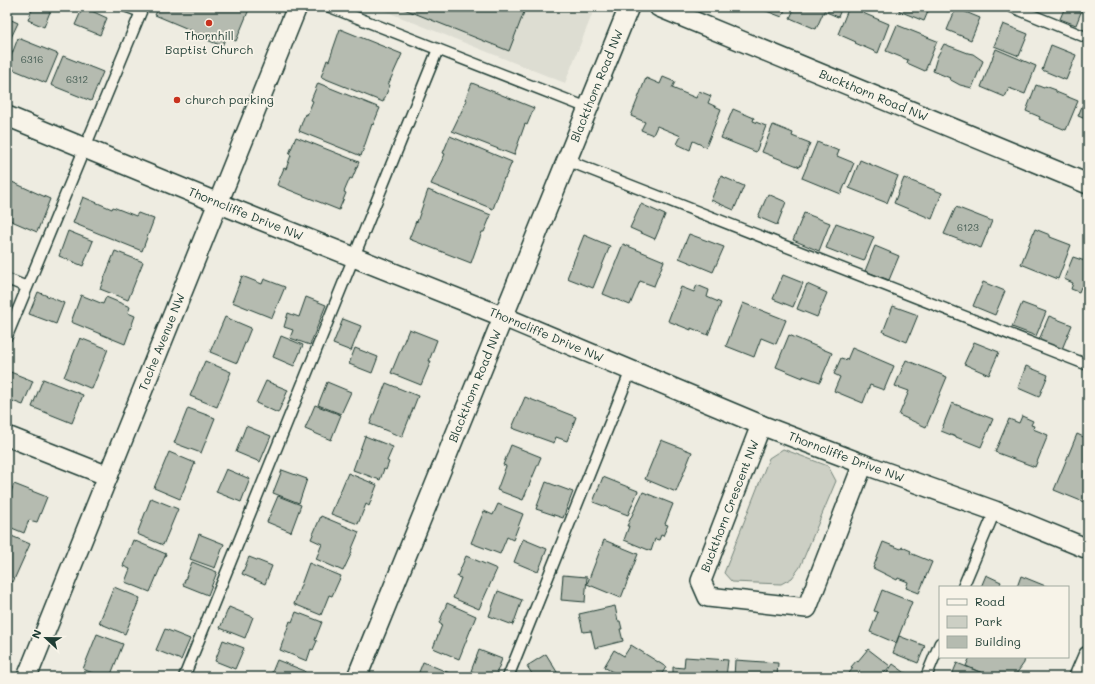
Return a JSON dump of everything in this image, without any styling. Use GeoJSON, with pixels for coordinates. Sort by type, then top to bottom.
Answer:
{"type":"FeatureCollection","features":[{"type":"Feature","properties":{"kind":"street","name":"Tache Avenue NW"},"geometry":{"type":"LineString","coordinates":[[27,677],[296,7]]}},
{"type":"Feature","properties":{"kind":"street","name":"Blackthorn Road NW"},"geometry":{"type":"LineString","coordinates":[[357,677],[629,7]]}},
{"type":"Feature","properties":{"kind":"street","name":"Buckthorn Road NW"},"geometry":{"type":"LineString","coordinates":[[659,7],[1088,184]]}},
{"type":"Feature","properties":{"kind":"street","name":"Thorncliffe Drive NW"},"geometry":{"type":"LineString","coordinates":[[7,116],[218,203],[504,317],[761,425],[995,511],[1088,549]]}},
{"type":"Feature","properties":{"kind":"street","name":"Buckthorn Crescent NW"},"geometry":{"type":"LineString","coordinates":[[761,425],[701,581],[708,597],[807,608],[864,464]]}},
{"type":"Feature","properties":{"kind":"street"},"geometry":{"type":"LineString","coordinates":[[7,436],[108,476]]}},
{"type":"Feature","properties":{"kind":"street"},"geometry":{"type":"LineString","coordinates":[[1079,677],[1088,656]]}},
{"type":"Feature","properties":{"kind":"lane"},"geometry":{"type":"LineString","coordinates":[[7,336],[142,10],[127,7]]}},
{"type":"Feature","properties":{"kind":"lane"},"geometry":{"type":"LineString","coordinates":[[330,7],[588,108]]}},
{"type":"Feature","properties":{"kind":"lane"},"geometry":{"type":"LineString","coordinates":[[1012,7],[1088,38]]}},
{"type":"Feature","properties":{"kind":"lane"},"geometry":{"type":"LineString","coordinates":[[184,677],[438,50]]}},
{"type":"Feature","properties":{"kind":"lane"},"geometry":{"type":"LineString","coordinates":[[566,160],[1088,365]]}},
{"type":"Feature","properties":{"kind":"lane"},"geometry":{"type":"LineString","coordinates":[[7,279],[27,287]]}},
{"type":"Feature","properties":{"kind":"lane"},"geometry":{"type":"LineString","coordinates":[[508,677],[631,370]]}},
{"type":"Feature","properties":{"kind":"lane"},"geometry":{"type":"LineString","coordinates":[[964,586],[995,511]]}},
{"type":"Feature","properties":{"kind":"lane"},"geometry":{"type":"LineString","coordinates":[[926,677],[939,645]]}},
{"type":"Feature","properties":{"kind":"shaded area"},"geometry":{"type":"Polygon","coordinates":[[[375,7],[595,7],[565,83],[375,7]]]}},
{"type":"Feature","properties":{"kind":"green space"},"geometry":{"type":"Polygon","coordinates":[[[783,449],[828,466],[836,481],[800,567],[792,578],[781,584],[732,582],[724,573],[769,458],[783,449]]]}},
{"type":"Feature","properties":{"kind":"building"},"geometry":{"type":"Polygon","coordinates":[[[33,7],[52,7],[44,27],[28,20],[33,7]]]}},
{"type":"Feature","properties":{"kind":"building"},"geometry":{"type":"Polygon","coordinates":[[[83,7],[107,18],[100,35],[75,25],[83,7]]]}},
{"type":"Feature","properties":{"kind":"building","name":"Thornhill Baptist Church"},"geometry":{"type":"Polygon","coordinates":[[[159,7],[250,7],[236,41],[226,37],[222,46],[192,34],[193,31],[155,15],[159,7]]]}},
{"type":"Feature","properties":{"kind":"building"},"geometry":{"type":"Polygon","coordinates":[[[399,7],[526,7],[509,51],[399,7]]]}},
{"type":"Feature","properties":{"kind":"building"},"geometry":{"type":"Polygon","coordinates":[[[756,7],[786,7],[782,17],[756,7]]]}},
{"type":"Feature","properties":{"kind":"building"},"geometry":{"type":"Polygon","coordinates":[[[795,7],[842,7],[838,17],[824,11],[816,29],[790,18],[795,7]]]}},
{"type":"Feature","properties":{"kind":"building"},"geometry":{"type":"Polygon","coordinates":[[[849,7],[865,7],[863,13],[889,24],[878,53],[838,34],[849,7]]]}},
{"type":"Feature","properties":{"kind":"building"},"geometry":{"type":"Polygon","coordinates":[[[900,7],[930,7],[924,21],[899,11],[900,7]]]}},
{"type":"Feature","properties":{"kind":"building"},"geometry":{"type":"Polygon","coordinates":[[[1065,7],[1083,7],[1076,25],[1060,19],[1065,7]]]}},
{"type":"Feature","properties":{"kind":"building"},"geometry":{"type":"Polygon","coordinates":[[[956,8],[980,18],[971,40],[947,30],[956,8]]]}},
{"type":"Feature","properties":{"kind":"building"},"geometry":{"type":"Polygon","coordinates":[[[7,18],[18,23],[7,46],[7,18]]]}},
{"type":"Feature","properties":{"kind":"building"},"geometry":{"type":"Polygon","coordinates":[[[1003,24],[1028,34],[1019,56],[994,46],[1003,24]]]}},
{"type":"Feature","properties":{"kind":"building"},"geometry":{"type":"Polygon","coordinates":[[[897,25],[937,41],[925,71],[907,63],[908,60],[886,51],[897,25]]]}},
{"type":"Feature","properties":{"kind":"building"},"geometry":{"type":"Polygon","coordinates":[[[340,29],[402,54],[388,85],[390,85],[383,102],[321,77],[327,60],[329,61],[340,29]]]}},
{"type":"Feature","properties":{"kind":"building"},"geometry":{"type":"Polygon","coordinates":[[[18,38],[58,54],[46,83],[7,67],[18,38]]]}},
{"type":"Feature","properties":{"kind":"building"},"geometry":{"type":"Polygon","coordinates":[[[944,44],[973,54],[983,61],[972,88],[960,85],[949,79],[950,78],[933,71],[937,57],[944,44]]]}},
{"type":"Feature","properties":{"kind":"building"},"geometry":{"type":"Polygon","coordinates":[[[1051,45],[1076,55],[1066,80],[1042,70],[1051,45]]]}},
{"type":"Feature","properties":{"kind":"building"},"geometry":{"type":"Polygon","coordinates":[[[996,49],[1036,66],[1025,94],[1009,88],[1005,97],[981,87],[996,49]]]}},
{"type":"Feature","properties":{"kind":"building"},"geometry":{"type":"Polygon","coordinates":[[[63,56],[103,72],[91,101],[51,85],[63,56]]]}},
{"type":"Feature","properties":{"kind":"building"},"geometry":{"type":"Polygon","coordinates":[[[663,77],[675,82],[672,88],[696,98],[699,91],[711,96],[708,103],[721,109],[706,147],[693,141],[690,150],[677,144],[681,136],[657,126],[653,135],[641,130],[645,122],[631,116],[646,78],[660,84],[663,77]]]}},
{"type":"Feature","properties":{"kind":"building"},"geometry":{"type":"Polygon","coordinates":[[[318,83],[380,108],[373,125],[372,124],[361,156],[299,131],[305,114],[307,115],[313,101],[311,100],[318,83]]]}},
{"type":"Feature","properties":{"kind":"building"},"geometry":{"type":"Polygon","coordinates":[[[472,83],[534,108],[527,125],[525,124],[514,155],[452,131],[467,100],[465,100],[472,83]]]}},
{"type":"Feature","properties":{"kind":"building"},"geometry":{"type":"Polygon","coordinates":[[[1036,85],[1044,88],[1045,86],[1056,90],[1056,92],[1078,101],[1066,130],[1039,119],[1040,117],[1026,111],[1036,85]]]}},
{"type":"Feature","properties":{"kind":"building"},"geometry":{"type":"Polygon","coordinates":[[[1088,94],[1088,120],[1078,116],[1088,94]]]}},
{"type":"Feature","properties":{"kind":"building"},"geometry":{"type":"Polygon","coordinates":[[[733,109],[754,118],[753,121],[766,126],[756,152],[721,138],[733,109]]]}},
{"type":"Feature","properties":{"kind":"building"},"geometry":{"type":"Polygon","coordinates":[[[773,125],[793,133],[792,136],[810,143],[800,167],[762,152],[773,125]]]}},
{"type":"Feature","properties":{"kind":"building"},"geometry":{"type":"Polygon","coordinates":[[[450,136],[512,162],[504,178],[493,209],[431,184],[445,154],[443,153],[450,136]]]}},
{"type":"Feature","properties":{"kind":"building"},"geometry":{"type":"Polygon","coordinates":[[[296,137],[359,162],[352,179],[350,178],[344,192],[346,193],[339,210],[277,185],[284,168],[286,169],[291,155],[289,154],[296,137]]]}},
{"type":"Feature","properties":{"kind":"building"},"geometry":{"type":"Polygon","coordinates":[[[817,142],[839,151],[837,156],[854,163],[841,194],[802,178],[817,142]]]}},
{"type":"Feature","properties":{"kind":"building"},"geometry":{"type":"Polygon","coordinates":[[[860,160],[898,176],[887,203],[849,188],[860,160]]]}},
{"type":"Feature","properties":{"kind":"building"},"geometry":{"type":"Polygon","coordinates":[[[721,176],[744,186],[734,210],[711,200],[721,176]]]}},
{"type":"Feature","properties":{"kind":"building"},"geometry":{"type":"Polygon","coordinates":[[[904,178],[942,193],[932,219],[894,203],[904,178]]]}},
{"type":"Feature","properties":{"kind":"building"},"geometry":{"type":"Polygon","coordinates":[[[12,182],[50,199],[37,232],[7,219],[7,193],[12,182]]]}},
{"type":"Feature","properties":{"kind":"building"},"geometry":{"type":"Polygon","coordinates":[[[428,190],[491,215],[484,232],[482,232],[471,263],[409,239],[416,221],[417,222],[428,190]]]}},
{"type":"Feature","properties":{"kind":"building"},"geometry":{"type":"Polygon","coordinates":[[[768,194],[786,202],[777,225],[758,217],[768,194]]]}},
{"type":"Feature","properties":{"kind":"building"},"geometry":{"type":"Polygon","coordinates":[[[83,197],[112,209],[113,207],[136,216],[138,213],[154,219],[142,251],[73,223],[83,197]]]}},
{"type":"Feature","properties":{"kind":"building"},"geometry":{"type":"Polygon","coordinates":[[[641,204],[665,215],[655,239],[630,228],[641,204]]]}},
{"type":"Feature","properties":{"kind":"building"},"geometry":{"type":"Polygon","coordinates":[[[956,207],[992,221],[981,248],[944,234],[956,207]]]}},
{"type":"Feature","properties":{"kind":"building"},"geometry":{"type":"Polygon","coordinates":[[[804,213],[830,223],[819,251],[793,240],[804,213]]]}},
{"type":"Feature","properties":{"kind":"building"},"geometry":{"type":"Polygon","coordinates":[[[836,223],[874,237],[864,261],[826,248],[836,223]]]}},
{"type":"Feature","properties":{"kind":"building"},"geometry":{"type":"Polygon","coordinates":[[[1035,229],[1050,235],[1050,237],[1071,245],[1058,279],[1021,264],[1035,229]]]}},
{"type":"Feature","properties":{"kind":"building"},"geometry":{"type":"Polygon","coordinates":[[[68,231],[93,241],[83,266],[59,256],[68,231]]]}},
{"type":"Feature","properties":{"kind":"building"},"geometry":{"type":"Polygon","coordinates":[[[689,234],[724,247],[713,272],[679,258],[689,234]]]}},
{"type":"Feature","properties":{"kind":"building"},"geometry":{"type":"Polygon","coordinates":[[[584,235],[610,246],[593,288],[567,278],[584,235]]]}},
{"type":"Feature","properties":{"kind":"building"},"geometry":{"type":"Polygon","coordinates":[[[623,244],[664,261],[654,286],[640,281],[630,305],[603,294],[623,244]]]}},
{"type":"Feature","properties":{"kind":"building"},"geometry":{"type":"Polygon","coordinates":[[[875,246],[899,256],[889,280],[865,271],[875,246]]]}},
{"type":"Feature","properties":{"kind":"building"},"geometry":{"type":"Polygon","coordinates":[[[115,251],[143,262],[128,300],[100,289],[115,251]]]}},
{"type":"Feature","properties":{"kind":"building"},"geometry":{"type":"Polygon","coordinates":[[[1088,254],[1088,289],[1081,287],[1079,292],[1071,289],[1073,283],[1064,279],[1073,257],[1085,261],[1088,254]]]}},
{"type":"Feature","properties":{"kind":"building"},"geometry":{"type":"Polygon","coordinates":[[[783,275],[803,283],[793,307],[773,299],[783,275]]]}},
{"type":"Feature","properties":{"kind":"building"},"geometry":{"type":"Polygon","coordinates":[[[242,276],[262,284],[264,279],[285,287],[272,318],[232,302],[242,276]]]}},
{"type":"Feature","properties":{"kind":"building"},"geometry":{"type":"Polygon","coordinates":[[[983,282],[1005,291],[995,315],[973,306],[983,282]]]}},
{"type":"Feature","properties":{"kind":"building"},"geometry":{"type":"Polygon","coordinates":[[[807,284],[827,293],[817,317],[797,309],[807,284]]]}},
{"type":"Feature","properties":{"kind":"building"},"geometry":{"type":"Polygon","coordinates":[[[697,285],[709,290],[707,297],[721,303],[708,335],[668,321],[681,287],[694,292],[697,285]]]}},
{"type":"Feature","properties":{"kind":"building"},"geometry":{"type":"Polygon","coordinates":[[[38,292],[64,303],[56,324],[29,314],[38,292]]]}},
{"type":"Feature","properties":{"kind":"building"},"geometry":{"type":"Polygon","coordinates":[[[81,295],[103,304],[106,297],[130,307],[128,313],[135,316],[125,344],[71,322],[81,295]]]}},
{"type":"Feature","properties":{"kind":"building"},"geometry":{"type":"Polygon","coordinates":[[[306,297],[326,305],[310,345],[290,338],[293,330],[284,327],[288,313],[299,317],[306,297]]]}},
{"type":"Feature","properties":{"kind":"building"},"geometry":{"type":"Polygon","coordinates":[[[743,303],[786,320],[776,344],[761,338],[754,357],[726,346],[743,303]]]}},
{"type":"Feature","properties":{"kind":"building"},"geometry":{"type":"Polygon","coordinates":[[[1022,303],[1046,312],[1036,336],[1012,327],[1022,303]]]}},
{"type":"Feature","properties":{"kind":"building"},"geometry":{"type":"Polygon","coordinates":[[[893,306],[918,315],[907,342],[883,332],[893,306]]]}},
{"type":"Feature","properties":{"kind":"building"},"geometry":{"type":"Polygon","coordinates":[[[1049,316],[1072,325],[1062,349],[1039,340],[1049,316]]]}},
{"type":"Feature","properties":{"kind":"building"},"geometry":{"type":"Polygon","coordinates":[[[225,317],[251,328],[237,363],[210,352],[225,317]]]}},
{"type":"Feature","properties":{"kind":"building"},"geometry":{"type":"Polygon","coordinates":[[[343,319],[361,326],[351,351],[333,344],[343,319]]]}},
{"type":"Feature","properties":{"kind":"building"},"geometry":{"type":"Polygon","coordinates":[[[409,329],[437,340],[429,361],[431,361],[421,385],[391,373],[409,329]]]}},
{"type":"Feature","properties":{"kind":"building"},"geometry":{"type":"Polygon","coordinates":[[[789,335],[832,353],[820,382],[803,376],[803,378],[776,367],[789,335]]]}},
{"type":"Feature","properties":{"kind":"building"},"geometry":{"type":"Polygon","coordinates":[[[281,336],[303,345],[294,366],[273,357],[281,336]]]}},
{"type":"Feature","properties":{"kind":"building"},"geometry":{"type":"Polygon","coordinates":[[[80,338],[108,349],[92,389],[64,377],[80,338]]]}},
{"type":"Feature","properties":{"kind":"building"},"geometry":{"type":"Polygon","coordinates":[[[974,342],[999,352],[989,375],[964,364],[974,342]]]}},
{"type":"Feature","properties":{"kind":"building"},"geometry":{"type":"Polygon","coordinates":[[[355,348],[378,357],[372,373],[349,364],[355,348]]]}},
{"type":"Feature","properties":{"kind":"building"},"geometry":{"type":"Polygon","coordinates":[[[852,348],[894,366],[884,390],[870,385],[863,403],[834,391],[840,377],[834,374],[841,358],[847,360],[852,348]]]}},
{"type":"Feature","properties":{"kind":"building"},"geometry":{"type":"Polygon","coordinates":[[[906,360],[947,377],[926,427],[899,415],[909,391],[895,386],[906,360]]]}},
{"type":"Feature","properties":{"kind":"building"},"geometry":{"type":"Polygon","coordinates":[[[205,361],[231,372],[217,407],[190,396],[205,361]]]}},
{"type":"Feature","properties":{"kind":"building"},"geometry":{"type":"Polygon","coordinates":[[[1026,366],[1048,375],[1039,397],[1018,388],[1026,366]]]}},
{"type":"Feature","properties":{"kind":"building"},"geometry":{"type":"Polygon","coordinates":[[[8,371],[33,381],[23,405],[7,399],[8,371]]]}},
{"type":"Feature","properties":{"kind":"building"},"geometry":{"type":"Polygon","coordinates":[[[43,379],[83,395],[72,423],[32,407],[43,379]]]}},
{"type":"Feature","properties":{"kind":"building"},"geometry":{"type":"Polygon","coordinates":[[[266,381],[288,390],[278,413],[256,403],[266,381]]]}},
{"type":"Feature","properties":{"kind":"building"},"geometry":{"type":"Polygon","coordinates":[[[327,382],[351,392],[341,414],[318,405],[327,382]]]}},
{"type":"Feature","properties":{"kind":"building"},"geometry":{"type":"Polygon","coordinates":[[[386,383],[418,396],[402,437],[370,424],[386,383]]]}},
{"type":"Feature","properties":{"kind":"building"},"geometry":{"type":"Polygon","coordinates":[[[525,397],[576,417],[567,441],[556,437],[554,443],[512,428],[525,397]]]}},
{"type":"Feature","properties":{"kind":"building"},"geometry":{"type":"Polygon","coordinates":[[[952,403],[993,419],[981,447],[941,431],[952,403]]]}},
{"type":"Feature","properties":{"kind":"building"},"geometry":{"type":"Polygon","coordinates":[[[315,405],[341,415],[331,440],[305,429],[315,405]]]}},
{"type":"Feature","properties":{"kind":"building"},"geometry":{"type":"Polygon","coordinates":[[[188,408],[215,418],[201,453],[174,443],[188,408]]]}},
{"type":"Feature","properties":{"kind":"building"},"geometry":{"type":"Polygon","coordinates":[[[1022,416],[1033,421],[1031,425],[1034,426],[1033,429],[1048,435],[1035,467],[995,452],[1009,419],[1019,423],[1022,416]]]}},
{"type":"Feature","properties":{"kind":"building"},"geometry":{"type":"Polygon","coordinates":[[[246,426],[271,436],[260,462],[236,452],[246,426]]]}},
{"type":"Feature","properties":{"kind":"building"},"geometry":{"type":"Polygon","coordinates":[[[1077,434],[1088,439],[1088,497],[1086,503],[1054,490],[1077,434]]]}},
{"type":"Feature","properties":{"kind":"building"},"geometry":{"type":"Polygon","coordinates":[[[365,436],[393,447],[387,461],[389,462],[386,470],[384,469],[380,480],[353,470],[365,436]]]}},
{"type":"Feature","properties":{"kind":"building"},"geometry":{"type":"Polygon","coordinates":[[[661,440],[692,452],[676,492],[645,479],[661,440]]]}},
{"type":"Feature","properties":{"kind":"building"},"geometry":{"type":"Polygon","coordinates":[[[511,445],[541,457],[523,500],[497,490],[506,466],[503,465],[511,445]]]}},
{"type":"Feature","properties":{"kind":"building"},"geometry":{"type":"Polygon","coordinates":[[[169,452],[195,463],[180,499],[154,488],[169,452]]]}},
{"type":"Feature","properties":{"kind":"building"},"geometry":{"type":"Polygon","coordinates":[[[226,469],[250,479],[241,502],[216,492],[226,469]]]}},
{"type":"Feature","properties":{"kind":"building"},"geometry":{"type":"Polygon","coordinates":[[[282,470],[307,479],[299,503],[273,493],[282,470]]]}},
{"type":"Feature","properties":{"kind":"building"},"geometry":{"type":"Polygon","coordinates":[[[348,473],[377,485],[369,506],[366,504],[358,524],[331,514],[348,473]]]}},
{"type":"Feature","properties":{"kind":"building"},"geometry":{"type":"Polygon","coordinates":[[[603,477],[638,491],[628,515],[593,502],[603,477]]]}},
{"type":"Feature","properties":{"kind":"building"},"geometry":{"type":"Polygon","coordinates":[[[546,482],[573,492],[563,518],[536,509],[546,482]]]}},
{"type":"Feature","properties":{"kind":"building"},"geometry":{"type":"Polygon","coordinates":[[[14,484],[47,497],[37,522],[29,520],[24,533],[7,526],[7,501],[14,484]]]}},
{"type":"Feature","properties":{"kind":"building"},"geometry":{"type":"Polygon","coordinates":[[[643,492],[673,504],[665,524],[668,525],[663,536],[661,535],[659,540],[655,539],[651,551],[624,540],[629,526],[627,526],[643,492]]]}},
{"type":"Feature","properties":{"kind":"building"},"geometry":{"type":"Polygon","coordinates":[[[278,496],[301,505],[291,532],[267,522],[278,496]]]}},
{"type":"Feature","properties":{"kind":"building"},"geometry":{"type":"Polygon","coordinates":[[[151,498],[178,509],[163,545],[137,534],[151,498]]]}},
{"type":"Feature","properties":{"kind":"building"},"geometry":{"type":"Polygon","coordinates":[[[498,504],[523,514],[513,540],[507,537],[500,554],[471,543],[484,511],[493,515],[498,504]]]}},
{"type":"Feature","properties":{"kind":"building"},"geometry":{"type":"Polygon","coordinates":[[[321,516],[359,532],[343,571],[316,559],[322,544],[311,539],[321,516]]]}},
{"type":"Feature","properties":{"kind":"building"},"geometry":{"type":"Polygon","coordinates":[[[7,534],[30,544],[13,582],[7,580],[7,534]]]}},
{"type":"Feature","properties":{"kind":"building"},"geometry":{"type":"Polygon","coordinates":[[[199,534],[224,544],[215,568],[190,559],[199,534]]]}},
{"type":"Feature","properties":{"kind":"building"},"geometry":{"type":"Polygon","coordinates":[[[523,539],[547,549],[538,572],[514,562],[523,539]]]}},
{"type":"Feature","properties":{"kind":"building"},"geometry":{"type":"Polygon","coordinates":[[[133,540],[166,554],[150,592],[125,582],[130,569],[123,566],[133,540]]]}},
{"type":"Feature","properties":{"kind":"building"},"geometry":{"type":"Polygon","coordinates":[[[604,540],[638,554],[621,598],[587,584],[604,540]]]}},
{"type":"Feature","properties":{"kind":"building"},"geometry":{"type":"Polygon","coordinates":[[[883,542],[901,549],[902,547],[911,551],[910,553],[932,562],[919,593],[906,588],[908,582],[898,578],[897,580],[873,568],[883,542]]]}},
{"type":"Feature","properties":{"kind":"building"},"geometry":{"type":"Polygon","coordinates":[[[466,556],[497,569],[479,609],[453,598],[461,578],[457,577],[466,556]]]}},
{"type":"Feature","properties":{"kind":"building"},"geometry":{"type":"Polygon","coordinates":[[[249,557],[272,566],[265,584],[242,574],[249,557]]]}},
{"type":"Feature","properties":{"kind":"building"},"geometry":{"type":"Polygon","coordinates":[[[192,562],[217,572],[208,595],[183,585],[192,562]]]}},
{"type":"Feature","properties":{"kind":"building"},"geometry":{"type":"Polygon","coordinates":[[[309,563],[341,576],[332,596],[329,595],[321,615],[294,604],[309,563]]]}},
{"type":"Feature","properties":{"kind":"building"},"geometry":{"type":"Polygon","coordinates":[[[563,575],[587,577],[585,602],[561,600],[563,575]]]}},
{"type":"Feature","properties":{"kind":"building"},"geometry":{"type":"Polygon","coordinates":[[[986,575],[1001,582],[999,586],[981,586],[986,575]]]}},
{"type":"Feature","properties":{"kind":"building"},"geometry":{"type":"Polygon","coordinates":[[[1021,576],[1046,586],[1017,586],[1021,576]]]}},
{"type":"Feature","properties":{"kind":"building"},"geometry":{"type":"Polygon","coordinates":[[[114,587],[140,598],[125,634],[99,623],[114,587]]]}},
{"type":"Feature","properties":{"kind":"building"},"geometry":{"type":"Polygon","coordinates":[[[882,590],[912,602],[896,643],[870,632],[878,612],[874,611],[882,590]]]}},
{"type":"Feature","properties":{"kind":"building"},"geometry":{"type":"Polygon","coordinates":[[[498,591],[522,600],[513,625],[489,616],[498,591]]]}},
{"type":"Feature","properties":{"kind":"building"},"geometry":{"type":"Polygon","coordinates":[[[447,603],[476,616],[459,659],[433,648],[442,625],[439,623],[447,603]]]}},
{"type":"Feature","properties":{"kind":"building"},"geometry":{"type":"Polygon","coordinates":[[[615,606],[618,621],[620,621],[622,629],[620,629],[623,641],[595,648],[591,631],[583,632],[579,614],[615,606]]]}},
{"type":"Feature","properties":{"kind":"building"},"geometry":{"type":"Polygon","coordinates":[[[229,607],[253,617],[245,638],[220,628],[229,607]]]}},
{"type":"Feature","properties":{"kind":"building"},"geometry":{"type":"Polygon","coordinates":[[[296,612],[322,622],[315,640],[317,641],[313,650],[311,649],[307,661],[280,650],[290,621],[292,622],[296,612]]]}},
{"type":"Feature","properties":{"kind":"building"},"geometry":{"type":"Polygon","coordinates":[[[165,629],[190,639],[181,660],[156,650],[165,629]]]}},
{"type":"Feature","properties":{"kind":"building"},"geometry":{"type":"Polygon","coordinates":[[[97,634],[123,644],[110,677],[102,677],[83,669],[97,634]]]}},
{"type":"Feature","properties":{"kind":"building"},"geometry":{"type":"Polygon","coordinates":[[[899,636],[925,646],[918,663],[893,653],[899,636]]]}},
{"type":"Feature","properties":{"kind":"building"},"geometry":{"type":"Polygon","coordinates":[[[223,640],[244,648],[235,669],[215,661],[223,640]]]}},
{"type":"Feature","properties":{"kind":"building"},"geometry":{"type":"Polygon","coordinates":[[[631,645],[666,667],[660,677],[621,677],[604,667],[614,650],[624,656],[631,645]]]}},
{"type":"Feature","properties":{"kind":"building"},"geometry":{"type":"Polygon","coordinates":[[[868,649],[890,666],[881,677],[846,677],[853,668],[851,667],[868,649]]]}},
{"type":"Feature","properties":{"kind":"building"},"geometry":{"type":"Polygon","coordinates":[[[479,650],[502,659],[495,677],[485,677],[471,671],[479,650]]]}},
{"type":"Feature","properties":{"kind":"building"},"geometry":{"type":"Polygon","coordinates":[[[546,654],[560,677],[534,677],[527,666],[546,654]]]}},
{"type":"Feature","properties":{"kind":"building"},"geometry":{"type":"Polygon","coordinates":[[[685,657],[728,660],[726,677],[673,677],[673,667],[684,668],[685,657]]]}},
{"type":"Feature","properties":{"kind":"building"},"geometry":{"type":"Polygon","coordinates":[[[970,658],[1025,658],[1024,663],[1014,677],[986,677],[987,675],[966,666],[970,658]]]}},
{"type":"Feature","properties":{"kind":"building"},"geometry":{"type":"Polygon","coordinates":[[[277,660],[305,671],[302,677],[270,677],[277,660]]]}},
{"type":"Feature","properties":{"kind":"building"},"geometry":{"type":"Polygon","coordinates":[[[735,660],[778,663],[777,677],[734,677],[735,660]]]}},
{"type":"Feature","properties":{"kind":"building"},"geometry":{"type":"Polygon","coordinates":[[[423,662],[459,677],[417,677],[423,662]]]}},
{"type":"Feature","properties":{"kind":"building"},"geometry":{"type":"Polygon","coordinates":[[[957,663],[982,673],[981,677],[957,677],[952,675],[957,663]]]}},
{"type":"Feature","properties":{"kind":"building"},"geometry":{"type":"Polygon","coordinates":[[[893,664],[911,677],[884,677],[893,664]]]}},
{"type":"Feature","properties":{"kind":"place","name":"Thornhill Baptist Church"},"geometry":{"type":"Point","coordinates":[209,23]}},
{"type":"Feature","properties":{"kind":"place","name":"church parking"},"geometry":{"type":"Point","coordinates":[177,100]}}]}
